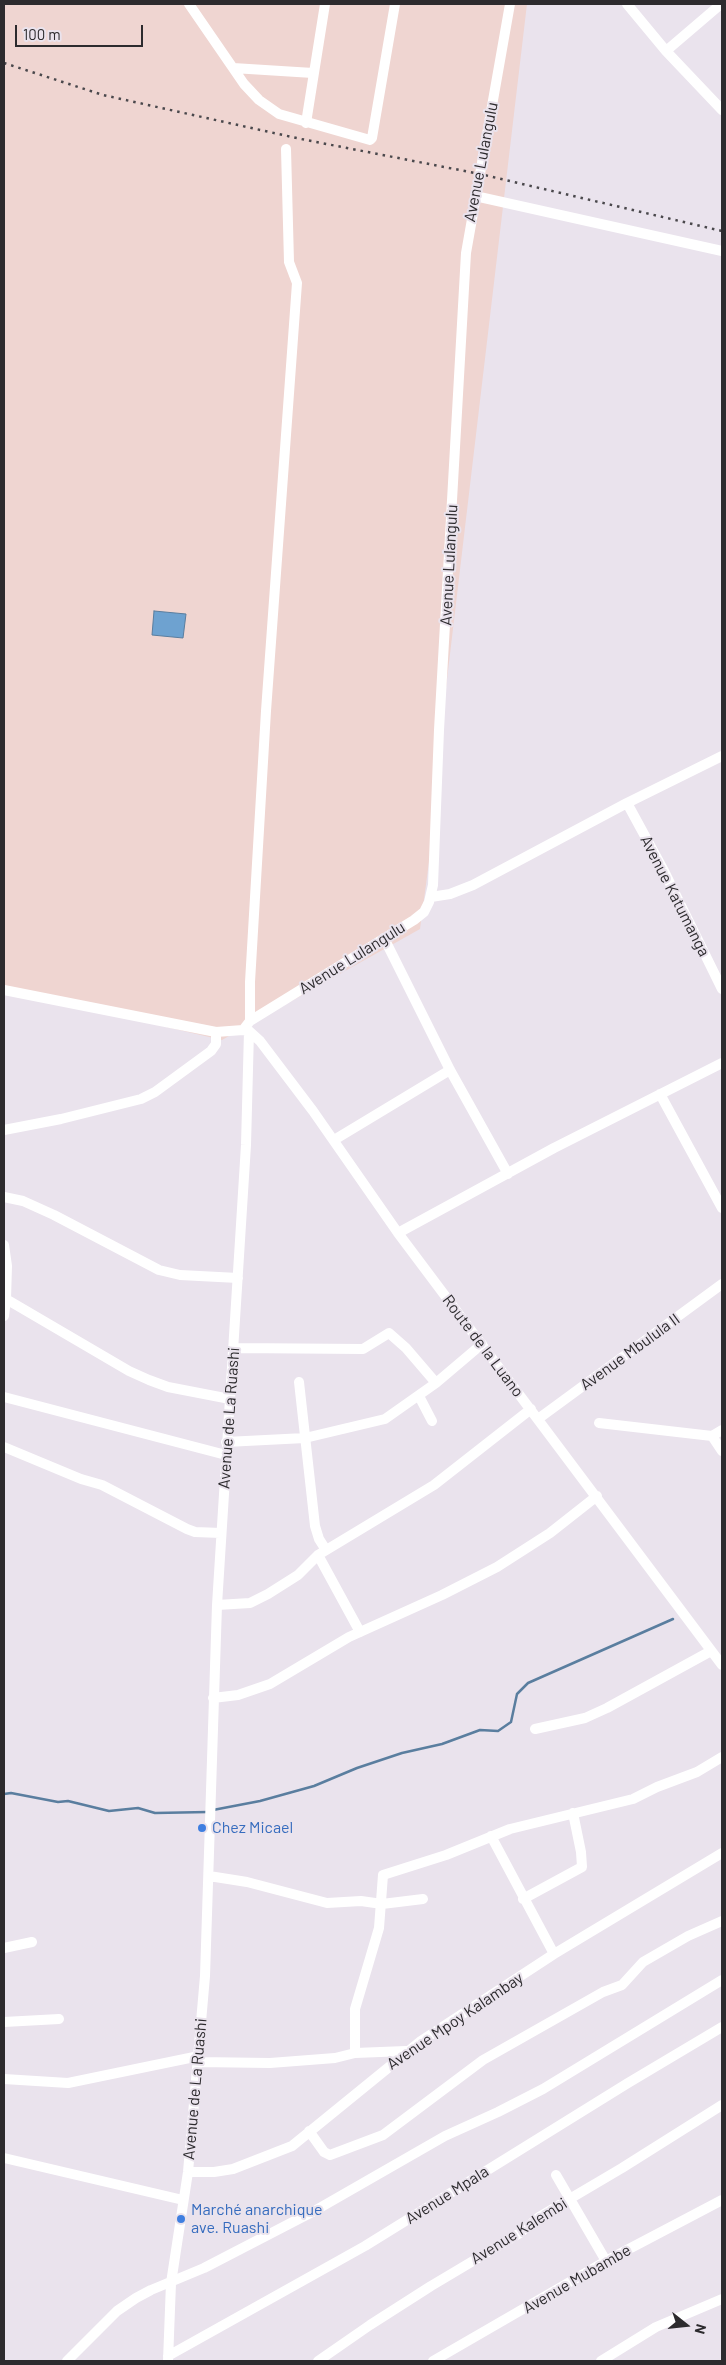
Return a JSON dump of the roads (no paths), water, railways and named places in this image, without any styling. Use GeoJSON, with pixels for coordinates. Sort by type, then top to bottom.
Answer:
{"type":"FeatureCollection","features":[{"type":"Feature","properties":{"kind":"street"},"geometry":{"type":"LineString","coordinates":[[189,4],[233,68],[259,100],[279,114],[371,140],[394,4]]}},
{"type":"Feature","properties":{"kind":"street"},"geometry":{"type":"LineString","coordinates":[[306,123],[325,4]]}},
{"type":"Feature","properties":{"kind":"street","name":"Avenue Lulangulu"},"geometry":{"type":"LineString","coordinates":[[247,1027],[420,916],[427,908],[431,897],[462,306],[468,230],[476,196],[510,4]]}},
{"type":"Feature","properties":{"kind":"street"},"geometry":{"type":"LineString","coordinates":[[627,4],[666,51],[722,110]]}},
{"type":"Feature","properties":{"kind":"street"},"geometry":{"type":"LineString","coordinates":[[666,51],[721,4]]}},
{"type":"Feature","properties":{"kind":"street"},"geometry":{"type":"LineString","coordinates":[[233,68],[313,73]]}},
{"type":"Feature","properties":{"kind":"street","name":"Avenue de La Ruashi"},"geometry":{"type":"LineString","coordinates":[[168,2358],[171,2283],[188,2172],[205,1976],[216,1605],[246,1144],[247,1027],[265,730],[296,283],[289,262],[286,149]]}},
{"type":"Feature","properties":{"kind":"street"},"geometry":{"type":"LineString","coordinates":[[476,196],[722,251]]}},
{"type":"Feature","properties":{"kind":"street"},"geometry":{"type":"LineString","coordinates":[[431,897],[450,894],[473,884],[627,803],[721,760]]}},
{"type":"Feature","properties":{"kind":"street","name":"Avenue Katumanga"},"geometry":{"type":"LineString","coordinates":[[627,803],[664,870],[722,989]]}},
{"type":"Feature","properties":{"kind":"street"},"geometry":{"type":"LineString","coordinates":[[384,938],[450,1070],[508,1174]]}},
{"type":"Feature","properties":{"kind":"street"},"geometry":{"type":"LineString","coordinates":[[4,990],[216,1032],[247,1027]]}},
{"type":"Feature","properties":{"kind":"street","name":"Route de la Luano"},"geometry":{"type":"LineString","coordinates":[[247,1027],[260,1041],[334,1140],[398,1233],[722,1665]]}},
{"type":"Feature","properties":{"kind":"street"},"geometry":{"type":"LineString","coordinates":[[4,1130],[61,1119],[149,1096],[211,1051],[216,1044],[216,1032]]}},
{"type":"Feature","properties":{"kind":"street"},"geometry":{"type":"LineString","coordinates":[[398,1233],[554,1148],[722,1063]]}},
{"type":"Feature","properties":{"kind":"street"},"geometry":{"type":"LineString","coordinates":[[334,1140],[450,1070]]}},
{"type":"Feature","properties":{"kind":"street"},"geometry":{"type":"LineString","coordinates":[[660,1094],[722,1208]]}},
{"type":"Feature","properties":{"kind":"street"},"geometry":{"type":"LineString","coordinates":[[4,1197],[23,1201],[48,1212],[159,1270],[180,1274],[238,1278]]}},
{"type":"Feature","properties":{"kind":"street"},"geometry":{"type":"LineString","coordinates":[[4,1245],[6,1258],[4,1316]]}},
{"type":"Feature","properties":{"kind":"street","name":"Avenue Mbulula II"},"geometry":{"type":"LineString","coordinates":[[538,1419],[722,1284]]}},
{"type":"Feature","properties":{"kind":"street"},"geometry":{"type":"LineString","coordinates":[[6,1299],[129,1371],[168,1387],[230,1400]]}},
{"type":"Feature","properties":{"kind":"street"},"geometry":{"type":"LineString","coordinates":[[234,1348],[363,1349],[389,1333],[406,1348],[436,1383]]}},
{"type":"Feature","properties":{"kind":"street"},"geometry":{"type":"LineString","coordinates":[[226,1442],[305,1438],[385,1419],[436,1383],[482,1344]]}},
{"type":"Feature","properties":{"kind":"street"},"geometry":{"type":"LineString","coordinates":[[299,1382],[315,1526],[322,1552],[360,1632]]}},
{"type":"Feature","properties":{"kind":"street"},"geometry":{"type":"LineString","coordinates":[[418,1396],[432,1421]]}},
{"type":"Feature","properties":{"kind":"street"},"geometry":{"type":"LineString","coordinates":[[4,1397],[226,1455]]}},
{"type":"Feature","properties":{"kind":"street"},"geometry":{"type":"LineString","coordinates":[[216,1605],[244,1603],[260,1599],[298,1575],[322,1552],[434,1485],[531,1409]]}},
{"type":"Feature","properties":{"kind":"street"},"geometry":{"type":"LineString","coordinates":[[599,1423],[712,1436],[722,1430]]}},
{"type":"Feature","properties":{"kind":"street"},"geometry":{"type":"LineString","coordinates":[[712,1436],[722,1451]]}},
{"type":"Feature","properties":{"kind":"street"},"geometry":{"type":"LineString","coordinates":[[4,1448],[81,1479],[102,1485],[187,1529],[195,1532],[221,1533]]}},
{"type":"Feature","properties":{"kind":"street"},"geometry":{"type":"LineString","coordinates":[[213,1698],[238,1696],[259,1688],[360,1632],[442,1595],[497,1567],[550,1533],[597,1496]]}},
{"type":"Feature","properties":{"kind":"street"},"geometry":{"type":"LineString","coordinates":[[535,1729],[585,1718],[711,1651]]}},
{"type":"Feature","properties":{"kind":"street"},"geometry":{"type":"LineString","coordinates":[[355,2053],[355,2009],[379,1930],[383,1875],[446,1855],[491,1836],[537,1821],[633,1799],[652,1789],[697,1772],[722,1757]]}},
{"type":"Feature","properties":{"kind":"street"},"geometry":{"type":"LineString","coordinates":[[523,1900],[582,1867],[573,1813]]}},
{"type":"Feature","properties":{"kind":"street"},"geometry":{"type":"LineString","coordinates":[[491,1836],[523,1900],[554,1954]]}},
{"type":"Feature","properties":{"kind":"street","name":"Avenue Mpoy Kalambay"},"geometry":{"type":"LineString","coordinates":[[188,2172],[214,2172],[233,2169],[285,2150],[298,2142],[309,2131],[354,2097],[407,2051],[554,1954],[722,1853]]}},
{"type":"Feature","properties":{"kind":"street"},"geometry":{"type":"LineString","coordinates":[[209,1876],[255,1884],[327,1903],[361,1901],[382,1904],[422,1899]]}},
{"type":"Feature","properties":{"kind":"street"},"geometry":{"type":"LineString","coordinates":[[309,2131],[324,2152],[330,2155],[383,2135],[483,2060],[603,1992],[622,1985],[643,1962],[688,1936],[722,1922]]}},
{"type":"Feature","properties":{"kind":"street"},"geometry":{"type":"LineString","coordinates":[[4,1948],[32,1942]]}},
{"type":"Feature","properties":{"kind":"street"},"geometry":{"type":"LineString","coordinates":[[67,2361],[117,2311],[151,2290],[171,2283],[316,2210],[445,2136],[498,2112],[543,2088],[722,1980]]}},
{"type":"Feature","properties":{"kind":"street"},"geometry":{"type":"LineString","coordinates":[[4,2022],[59,2019]]}},
{"type":"Feature","properties":{"kind":"street","name":"Avenue Mpala"},"geometry":{"type":"LineString","coordinates":[[168,2358],[364,2246],[722,2027]]}},
{"type":"Feature","properties":{"kind":"street"},"geometry":{"type":"LineString","coordinates":[[4,2079],[68,2083],[199,2059],[270,2063],[335,2058],[355,2053],[407,2051]]}},
{"type":"Feature","properties":{"kind":"street","name":"Avenue Kalembi"},"geometry":{"type":"LineString","coordinates":[[318,2361],[370,2325],[494,2247],[520,2233],[539,2217],[570,2200],[722,2105]]}},
{"type":"Feature","properties":{"kind":"street"},"geometry":{"type":"LineString","coordinates":[[4,2158],[183,2200]]}},
{"type":"Feature","properties":{"kind":"street"},"geometry":{"type":"LineString","coordinates":[[556,2174],[606,2261]]}},
{"type":"Feature","properties":{"kind":"street","name":"Avenue Mubambe"},"geometry":{"type":"LineString","coordinates":[[433,2361],[606,2261],[722,2200]]}},
{"type":"Feature","properties":{"kind":"street"},"geometry":{"type":"LineString","coordinates":[[600,2361],[656,2328],[722,2299]]}},
{"type":"Feature","properties":{"kind":"water"},"geometry":{"type":"Polygon","coordinates":[[[154,611],[186,614],[183,638],[152,635],[154,611]]]}},
{"type":"Feature","properties":{"kind":"waterway"},"geometry":{"type":"LineString","coordinates":[[213,1810],[260,1801],[314,1786],[357,1768],[402,1753],[442,1744],[480,1730],[498,1731],[511,1722],[517,1694],[528,1683],[673,1619]]}},
{"type":"Feature","properties":{"kind":"waterway"},"geometry":{"type":"LineString","coordinates":[[4,1794],[11,1793],[58,1802],[68,1801],[109,1811],[138,1808],[155,1813],[208,1812]]}},
{"type":"Feature","properties":{"kind":"railway"},"geometry":{"type":"LineString","coordinates":[[4,63],[103,95],[301,139],[480,174],[722,231]]}},
{"type":"Feature","properties":{"kind":"place","name":"Chez Micael"},"geometry":{"type":"Point","coordinates":[202,1828]}},
{"type":"Feature","properties":{"kind":"place","name":"Marché anarchique ave. Ruashi"},"geometry":{"type":"Point","coordinates":[181,2219]}}]}
